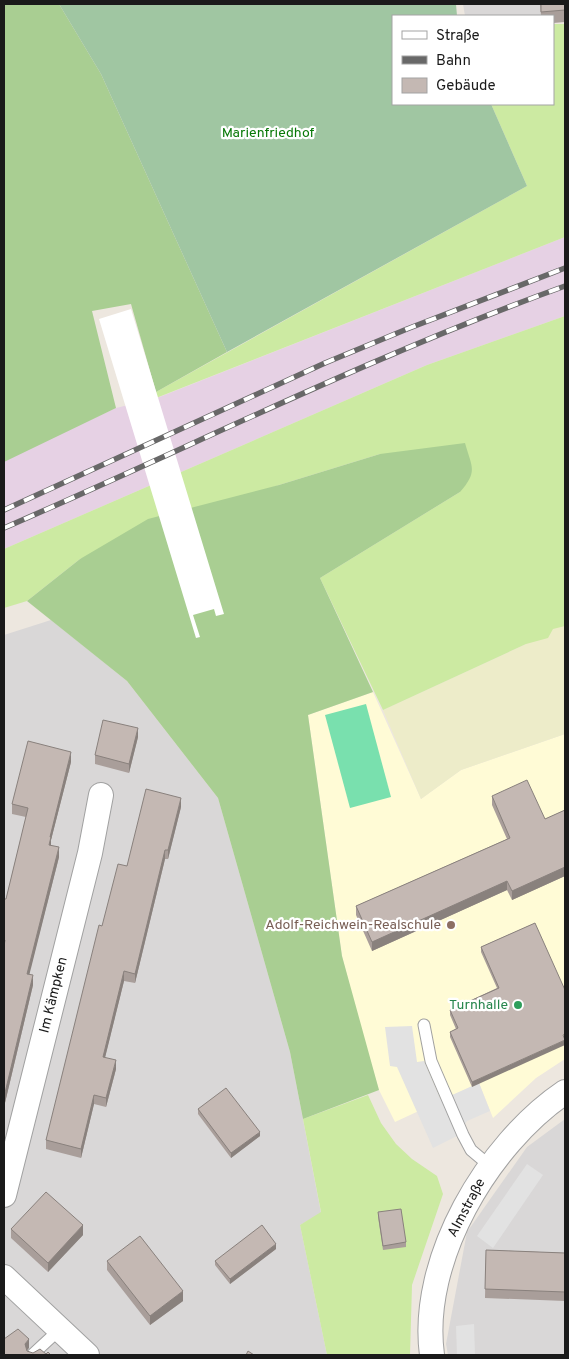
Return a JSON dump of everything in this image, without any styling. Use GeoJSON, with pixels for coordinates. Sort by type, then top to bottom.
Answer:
{"type":"FeatureCollection","features":[{"type":"Feature","properties":{"kind":"street","name":"Im Kämpken"},"geometry":{"type":"LineString","coordinates":[[4,1196],[90,853],[101,795]]}},
{"type":"Feature","properties":{"kind":"street","name":"Almstraße"},"geometry":{"type":"LineString","coordinates":[[432,1355],[433,1305],[445,1250],[473,1192],[490,1166],[518,1131],[565,1092]]}},
{"type":"Feature","properties":{"kind":"street"},"geometry":{"type":"LineString","coordinates":[[4,1278],[87,1355]]}},
{"type":"Feature","properties":{"kind":"lane"},"geometry":{"type":"LineString","coordinates":[[424,1024],[430,1060],[463,1135],[471,1150],[490,1166]]}},
{"type":"Feature","properties":{"kind":"lane"},"geometry":{"type":"LineString","coordinates":[[32,1355],[59,1330]]}},
{"type":"Feature","properties":{"kind":"shaded area"},"geometry":{"type":"Polygon","coordinates":[[[463,4],[565,4],[554,15],[465,15],[463,4]]]}},
{"type":"Feature","properties":{"kind":"shaded area"},"geometry":{"type":"Polygon","coordinates":[[[565,237],[565,316],[427,365],[4,549],[4,460],[116,408],[157,398],[565,237]]]}},
{"type":"Feature","properties":{"kind":"shaded area"},"geometry":{"type":"Polygon","coordinates":[[[51,620],[127,681],[218,798],[290,1052],[321,1213],[300,1225],[327,1355],[4,1355],[4,635],[51,620]]]}},
{"type":"Feature","properties":{"kind":"shaded area","name":"Adolf-Reichwein-Realschule"},"geometry":{"type":"Polygon","coordinates":[[[373,692],[421,799],[461,770],[565,734],[565,1059],[536,1078],[493,1118],[479,1083],[395,1122],[379,1090],[361,1030],[342,956],[308,715],[373,692]]]}},
{"type":"Feature","properties":{"kind":"shaded area"},"geometry":{"type":"Polygon","coordinates":[[[412,1026],[417,1062],[424,1061],[441,1100],[479,1083],[490,1111],[467,1121],[457,1136],[433,1148],[397,1067],[390,1066],[385,1027],[412,1026]]]}},
{"type":"Feature","properties":{"kind":"shaded area"},"geometry":{"type":"Polygon","coordinates":[[[565,1119],[565,1355],[448,1355],[446,1344],[467,1232],[527,1147],[565,1119]]]}},
{"type":"Feature","properties":{"kind":"shaded area"},"geometry":{"type":"Polygon","coordinates":[[[527,1164],[543,1175],[493,1248],[477,1236],[527,1164]]]}},
{"type":"Feature","properties":{"kind":"shaded area"},"geometry":{"type":"Polygon","coordinates":[[[474,1324],[475,1355],[457,1355],[456,1326],[474,1324]]]}},
{"type":"Feature","properties":{"kind":"green space"},"geometry":{"type":"Polygon","coordinates":[[[4,4],[59,4],[101,74],[227,352],[156,392],[131,304],[92,311],[116,408],[4,462],[4,4]]]}},
{"type":"Feature","properties":{"kind":"green space","name":"Marienfriedhof"},"geometry":{"type":"Polygon","coordinates":[[[59,4],[456,4],[457,15],[392,15],[392,105],[491,105],[527,186],[227,352],[101,74],[59,4]]]}},
{"type":"Feature","properties":{"kind":"green space"},"geometry":{"type":"Polygon","coordinates":[[[554,24],[565,24],[565,237],[156,398],[156,392],[527,186],[491,105],[554,105],[554,24]]]}},
{"type":"Feature","properties":{"kind":"green space"},"geometry":{"type":"Polygon","coordinates":[[[565,316],[565,626],[553,629],[548,638],[526,644],[383,710],[320,578],[460,492],[380,454],[279,485],[80,559],[27,601],[4,608],[4,549],[427,365],[565,316]]]}},
{"type":"Feature","properties":{"kind":"green space"},"geometry":{"type":"Polygon","coordinates":[[[465,443],[472,469],[466,485],[460,492],[320,578],[373,692],[308,715],[342,956],[379,1090],[303,1119],[290,1052],[218,798],[127,681],[27,601],[80,559],[148,519],[279,485],[380,454],[465,443]]]}},
{"type":"Feature","properties":{"kind":"green space"},"geometry":{"type":"Polygon","coordinates":[[[565,599],[565,734],[461,770],[421,799],[383,710],[526,644],[565,599]]]}},
{"type":"Feature","properties":{"kind":"green space"},"geometry":{"type":"Polygon","coordinates":[[[366,704],[391,797],[350,808],[325,715],[366,704]]]}},
{"type":"Feature","properties":{"kind":"green space"},"geometry":{"type":"Polygon","coordinates":[[[368,1095],[381,1123],[396,1144],[412,1159],[437,1176],[443,1194],[412,1285],[410,1355],[327,1355],[300,1225],[321,1212],[303,1119],[368,1095]]]}},
{"type":"Feature","properties":{"kind":"pier"},"geometry":{"type":"Polygon","coordinates":[[[131,309],[224,614],[216,616],[214,609],[193,615],[200,637],[196,638],[99,319],[131,309]]]}},
{"type":"Feature","properties":{"kind":"building"},"geometry":{"type":"Polygon","coordinates":[[[541,4],[565,4],[565,10],[541,12],[541,4]]]}},
{"type":"Feature","properties":{"kind":"building"},"geometry":{"type":"Polygon","coordinates":[[[103,720],[138,728],[129,764],[95,755],[103,720]]]}},
{"type":"Feature","properties":{"kind":"building"},"geometry":{"type":"Polygon","coordinates":[[[28,741],[71,752],[50,837],[49,845],[59,847],[27,974],[33,975],[4,1097],[4,899],[6,899],[28,808],[12,804],[28,741]]]}},
{"type":"Feature","properties":{"kind":"building"},"geometry":{"type":"Polygon","coordinates":[[[527,780],[545,819],[565,810],[565,867],[512,891],[507,881],[372,942],[356,906],[510,838],[492,796],[527,780]]]}},
{"type":"Feature","properties":{"kind":"building"},"geometry":{"type":"Polygon","coordinates":[[[146,789],[181,798],[168,850],[165,850],[135,974],[124,971],[103,1057],[116,1060],[106,1098],[94,1095],[81,1149],[46,1140],[99,925],[102,926],[118,864],[127,866],[146,789]]]}},
{"type":"Feature","properties":{"kind":"building","name":"Turnhalle"},"geometry":{"type":"Polygon","coordinates":[[[535,923],[565,990],[565,1034],[563,1035],[565,1040],[472,1082],[450,1032],[458,1028],[450,1010],[499,988],[481,947],[535,923]]]}},
{"type":"Feature","properties":{"kind":"building"},"geometry":{"type":"Polygon","coordinates":[[[226,1088],[260,1132],[231,1153],[198,1109],[226,1088]]]}},
{"type":"Feature","properties":{"kind":"building"},"geometry":{"type":"Polygon","coordinates":[[[46,1192],[83,1225],[48,1263],[11,1229],[46,1192]]]}},
{"type":"Feature","properties":{"kind":"building"},"geometry":{"type":"Polygon","coordinates":[[[401,1209],[406,1242],[383,1246],[378,1212],[401,1209]]]}},
{"type":"Feature","properties":{"kind":"building"},"geometry":{"type":"Polygon","coordinates":[[[262,1225],[276,1244],[230,1279],[215,1261],[262,1225]]]}},
{"type":"Feature","properties":{"kind":"building"},"geometry":{"type":"Polygon","coordinates":[[[140,1236],[183,1291],[150,1316],[107,1261],[140,1236]]]}},
{"type":"Feature","properties":{"kind":"building"},"geometry":{"type":"Polygon","coordinates":[[[486,1250],[565,1253],[565,1292],[485,1289],[486,1250]]]}},
{"type":"Feature","properties":{"kind":"building"},"geometry":{"type":"Polygon","coordinates":[[[18,1329],[29,1339],[25,1344],[27,1351],[33,1353],[40,1349],[46,1354],[48,1352],[51,1355],[4,1355],[4,1339],[18,1329]]]}},
{"type":"Feature","properties":{"kind":"building"},"geometry":{"type":"Polygon","coordinates":[[[248,1351],[254,1355],[246,1355],[248,1351]]]}},
{"type":"Feature","properties":{"kind":"railway"},"geometry":{"type":"LineString","coordinates":[[4,510],[325,363],[565,268]]}},
{"type":"Feature","properties":{"kind":"railway"},"geometry":{"type":"LineString","coordinates":[[4,528],[352,372],[493,313],[565,286]]}},
{"type":"Feature","properties":{"kind":"place","name":"Adolf-Reichwein-Realschule"},"geometry":{"type":"Point","coordinates":[451,925]}},
{"type":"Feature","properties":{"kind":"place","name":"Turnhalle"},"geometry":{"type":"Point","coordinates":[518,1005]}}]}
